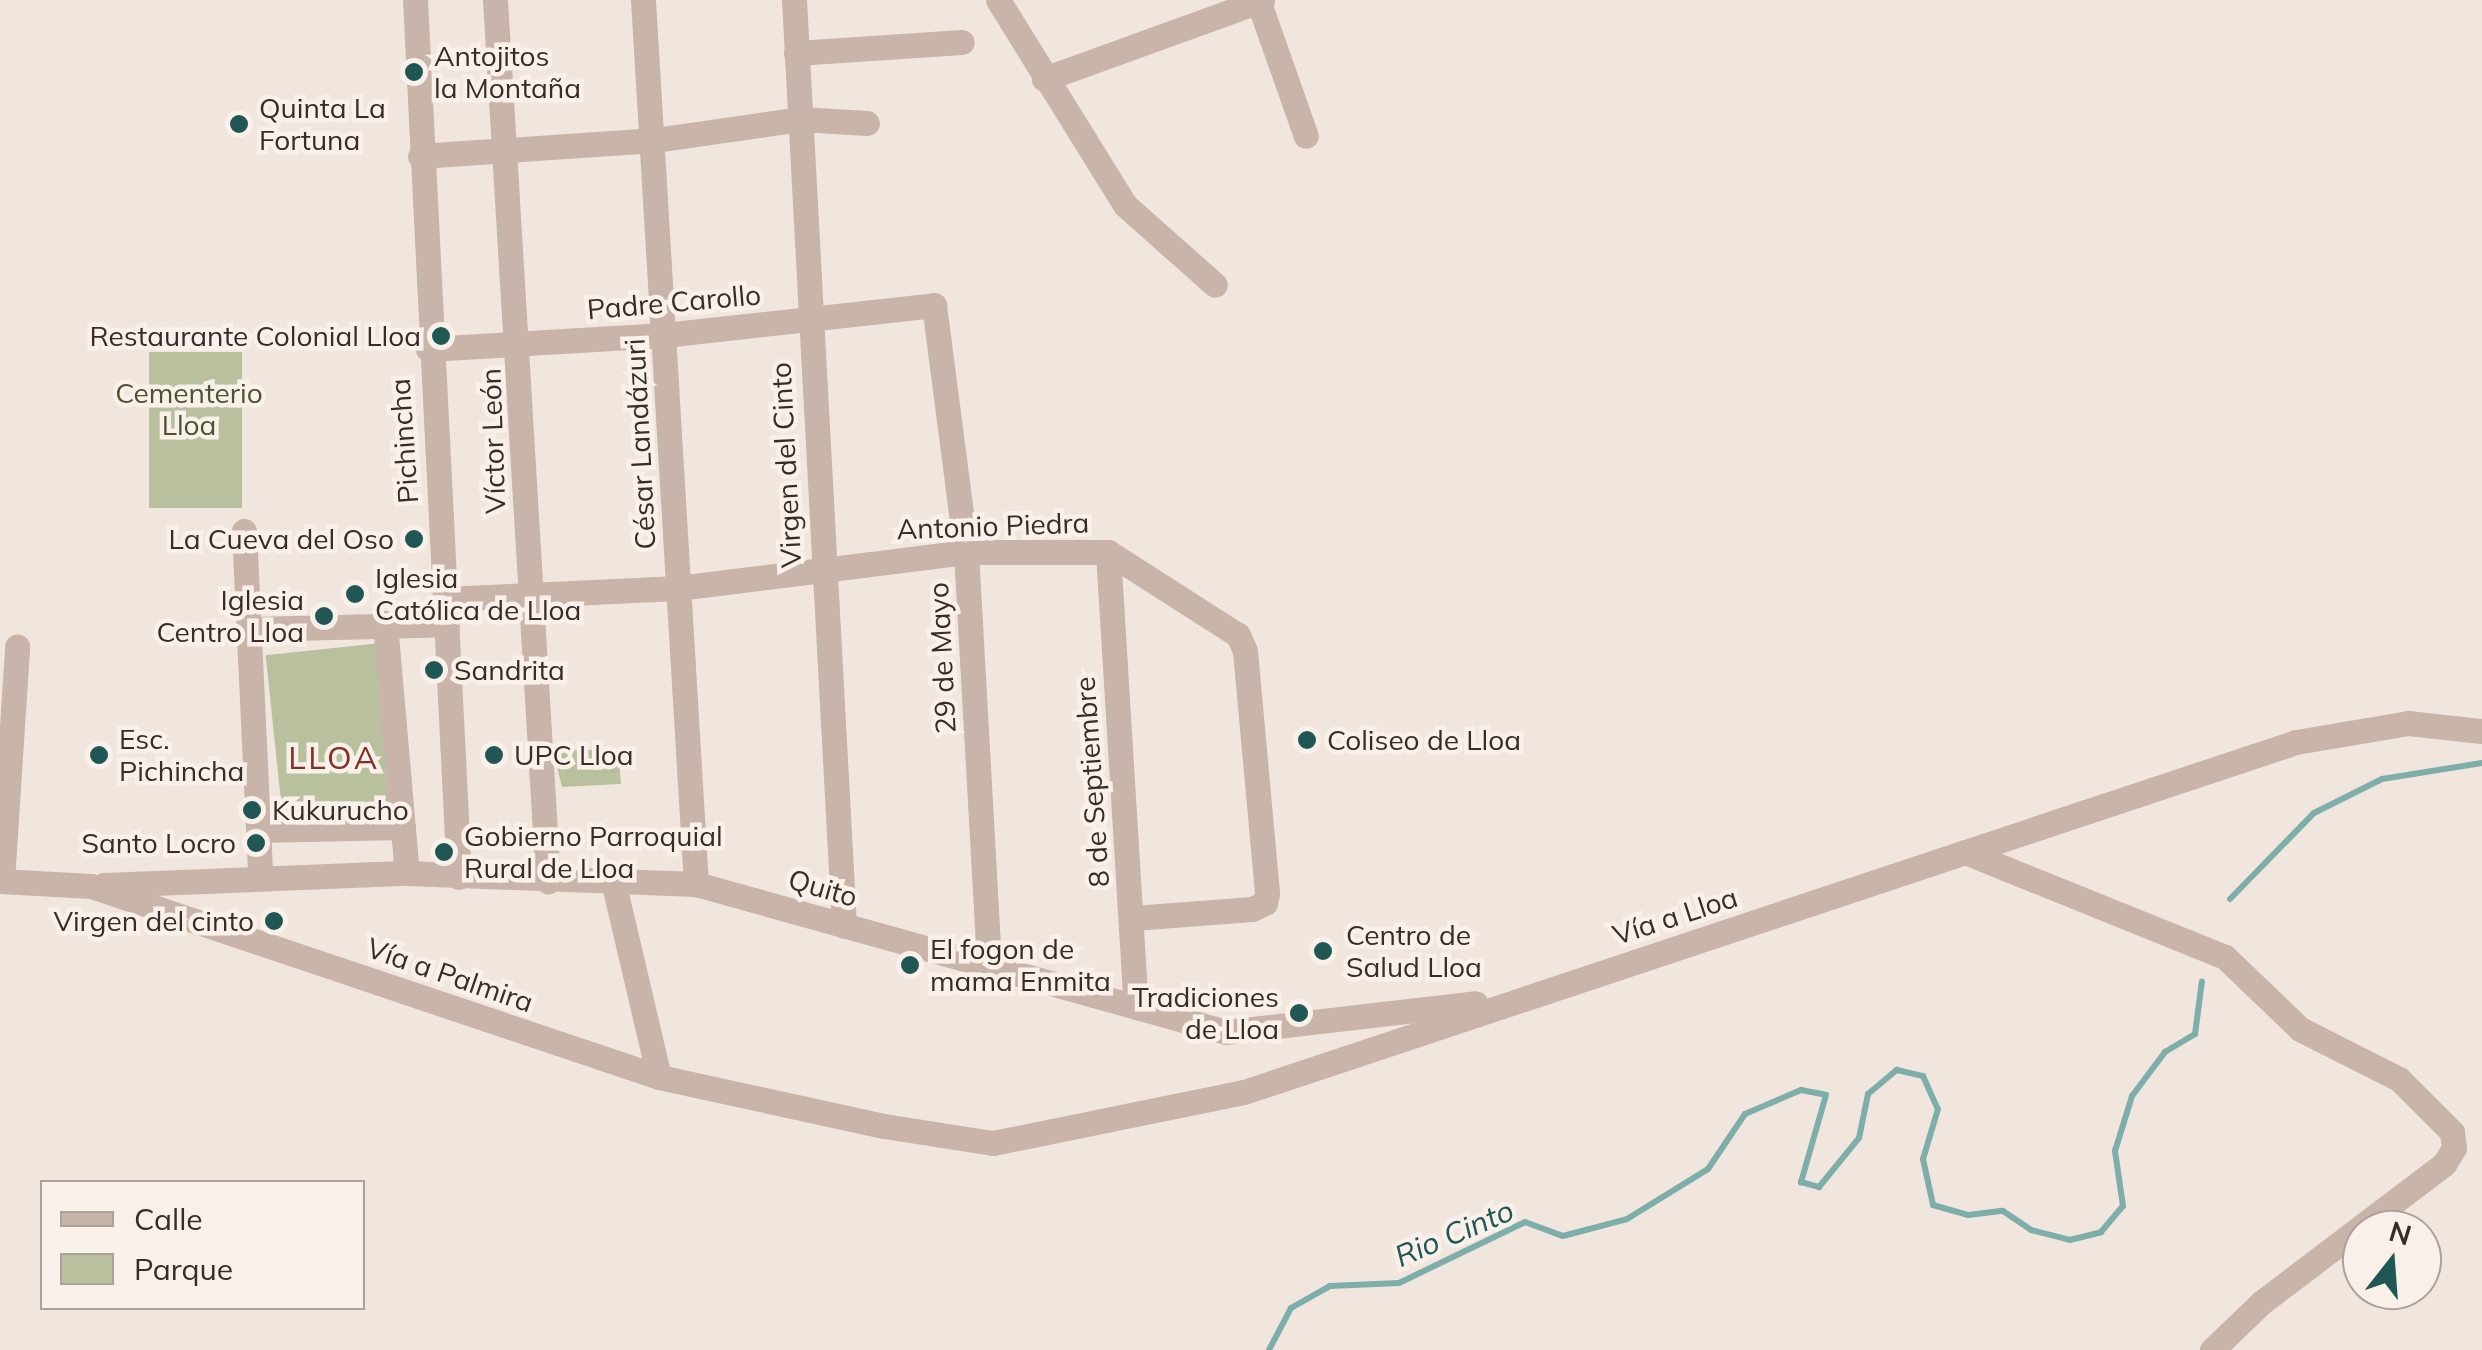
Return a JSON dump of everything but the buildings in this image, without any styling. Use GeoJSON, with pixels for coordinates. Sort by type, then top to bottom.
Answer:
{"type":"FeatureCollection","features":[{"type":"Feature","properties":{"kind":"street","name":"Pichincha"},"geometry":{"type":"LineString","coordinates":[[415,0],[428,348],[459,877]]}},
{"type":"Feature","properties":{"kind":"street","name":"Víctor León"},"geometry":{"type":"LineString","coordinates":[[495,0],[520,343],[529,598],[548,881]]}},
{"type":"Feature","properties":{"kind":"street","name":"César Landázuri"},"geometry":{"type":"LineString","coordinates":[[644,0],[696,884]]}},
{"type":"Feature","properties":{"kind":"street","name":"Virgen del Cinto"},"geometry":{"type":"LineString","coordinates":[[794,0],[821,567],[844,926]]}},
{"type":"Feature","properties":{"kind":"street"},"geometry":{"type":"LineString","coordinates":[[998,0],[1125,205],[1215,284]]}},
{"type":"Feature","properties":{"kind":"street"},"geometry":{"type":"LineString","coordinates":[[1044,79],[1259,0],[1306,136]]}},
{"type":"Feature","properties":{"kind":"street"},"geometry":{"type":"LineString","coordinates":[[796,53],[962,42]]}},
{"type":"Feature","properties":{"kind":"street"},"geometry":{"type":"LineString","coordinates":[[420,156],[655,140],[800,118],[867,123]]}},
{"type":"Feature","properties":{"kind":"street","name":"Padre Carollo"},"geometry":{"type":"LineString","coordinates":[[428,348],[664,336],[810,320],[924,302]]}},
{"type":"Feature","properties":{"kind":"street","name":"29 de Mayo"},"geometry":{"type":"LineString","coordinates":[[924,302],[940,316],[966,552],[989,962]]}},
{"type":"Feature","properties":{"kind":"street"},"geometry":{"type":"LineString","coordinates":[[244,531],[260,874]]}},
{"type":"Feature","properties":{"kind":"street","name":"Antonio Piedra"},"geometry":{"type":"LineString","coordinates":[[249,630],[385,624],[529,598],[678,588],[821,567],[966,552],[1108,552],[1238,635],[1245,650],[1266,893],[1264,903],[1252,909],[1132,918]]}},
{"type":"Feature","properties":{"kind":"street","name":"8 de Septiembre"},"geometry":{"type":"LineString","coordinates":[[1108,552],[1136,1007]]}},
{"type":"Feature","properties":{"kind":"street"},"geometry":{"type":"LineString","coordinates":[[385,624],[406,873]]}},
{"type":"Feature","properties":{"kind":"street"},"geometry":{"type":"LineString","coordinates":[[1,881],[17,646]]}},
{"type":"Feature","properties":{"kind":"street","name":"Vía a Lloa"},"geometry":{"type":"LineString","coordinates":[[884,1126],[993,1142],[1127,1120],[1244,1092],[2296,742],[2408,723],[2482,731]]}},
{"type":"Feature","properties":{"kind":"street"},"geometry":{"type":"LineString","coordinates":[[259,830],[402,826]]}},
{"type":"Feature","properties":{"kind":"street"},"geometry":{"type":"LineString","coordinates":[[1964,852],[2225,957],[2300,1029],[2399,1079],[2452,1132],[2454,1148],[2444,1164],[2261,1303],[2212,1350]]}},
{"type":"Feature","properties":{"kind":"street","name":"Quito"},"geometry":{"type":"LineString","coordinates":[[91,886],[260,874],[406,873],[614,885],[696,884],[989,962],[1226,1032],[1525,997]]}},
{"type":"Feature","properties":{"kind":"street","name":"Vía a Palmira"},"geometry":{"type":"LineString","coordinates":[[1,881],[91,886],[660,1077],[884,1126]]}},
{"type":"Feature","properties":{"kind":"street"},"geometry":{"type":"LineString","coordinates":[[614,885],[660,1077]]}},
{"type":"Feature","properties":{"kind":"green space","name":"Cementerio Lloa"},"geometry":{"type":"Polygon","coordinates":[[[149,352],[242,352],[242,508],[149,508],[149,352]]]}},
{"type":"Feature","properties":{"kind":"green space"},"geometry":{"type":"Polygon","coordinates":[[[381,643],[400,823],[285,835],[266,655],[381,643]]]}},
{"type":"Feature","properties":{"kind":"green space"},"geometry":{"type":"Polygon","coordinates":[[[553,750],[618,750],[621,784],[562,787],[553,750]]]}},
{"type":"Feature","properties":{"kind":"waterway","name":"Rio Cinto"},"geometry":{"type":"LineString","coordinates":[[2230,899],[2314,813],[2382,779],[2482,763]]}},
{"type":"Feature","properties":{"kind":"waterway","name":"Rio Cinto"},"geometry":{"type":"LineString","coordinates":[[1269,1350],[1291,1308],[1330,1286],[1399,1283],[1525,1222],[1563,1236],[1627,1219],[1708,1169],[1745,1114],[1801,1090],[1826,1095],[1801,1182],[1819,1187],[1859,1138],[1868,1094],[1897,1070],[1923,1076],[1938,1109],[1923,1159],[1933,1205],[1968,1215],[2003,1211],[2031,1230],[2070,1240],[2101,1232],[2123,1206],[2115,1151],[2132,1096],[2165,1052],[2195,1034],[2202,981]]}},
{"type":"Feature","properties":{"kind":"place","name":"Antojitos la Montaña"},"geometry":{"type":"Point","coordinates":[414,72]}},
{"type":"Feature","properties":{"kind":"place","name":"Quinta La Fortuna"},"geometry":{"type":"Point","coordinates":[239,124]}},
{"type":"Feature","properties":{"kind":"place","name":"Restaurante Colonial Lloa"},"geometry":{"type":"Point","coordinates":[441,336]}},
{"type":"Feature","properties":{"kind":"place","name":"La Cueva del Oso"},"geometry":{"type":"Point","coordinates":[414,539]}},
{"type":"Feature","properties":{"kind":"place","name":"Iglesia Católica de Lloa"},"geometry":{"type":"Point","coordinates":[355,594]}},
{"type":"Feature","properties":{"kind":"place","name":"Iglesia Centro Lloa"},"geometry":{"type":"Point","coordinates":[324,616]}},
{"type":"Feature","properties":{"kind":"place","name":"Sandrita"},"geometry":{"type":"Point","coordinates":[434,670]}},
{"type":"Feature","properties":{"kind":"place","name":"Coliseo de Lloa"},"geometry":{"type":"Point","coordinates":[1307,740]}},
{"type":"Feature","properties":{"kind":"place","name":"Esc. Pichincha"},"geometry":{"type":"Point","coordinates":[99,755]}},
{"type":"Feature","properties":{"kind":"place","name":"UPC Lloa"},"geometry":{"type":"Point","coordinates":[494,755]}},
{"type":"Feature","properties":{"kind":"place","name":"Kukurucho"},"geometry":{"type":"Point","coordinates":[252,810]}},
{"type":"Feature","properties":{"kind":"place","name":"Santo Locro"},"geometry":{"type":"Point","coordinates":[256,843]}},
{"type":"Feature","properties":{"kind":"place","name":"Gobierno Parroquial Rural de Lloa"},"geometry":{"type":"Point","coordinates":[444,852]}},
{"type":"Feature","properties":{"kind":"place","name":"Virgen del cinto"},"geometry":{"type":"Point","coordinates":[274,921]}},
{"type":"Feature","properties":{"kind":"place","name":"Centro de Salud Lloa"},"geometry":{"type":"Point","coordinates":[1323,951]}},
{"type":"Feature","properties":{"kind":"place","name":"El fogon de mama Enmita"},"geometry":{"type":"Point","coordinates":[910,965]}},
{"type":"Feature","properties":{"kind":"place","name":"Tradiciones de Lloa"},"geometry":{"type":"Point","coordinates":[1299,1013]}},
{"type":"Feature","properties":{"kind":"district","name":"LLOA"},"geometry":{"type":"Point","coordinates":[334,757]}}]}
